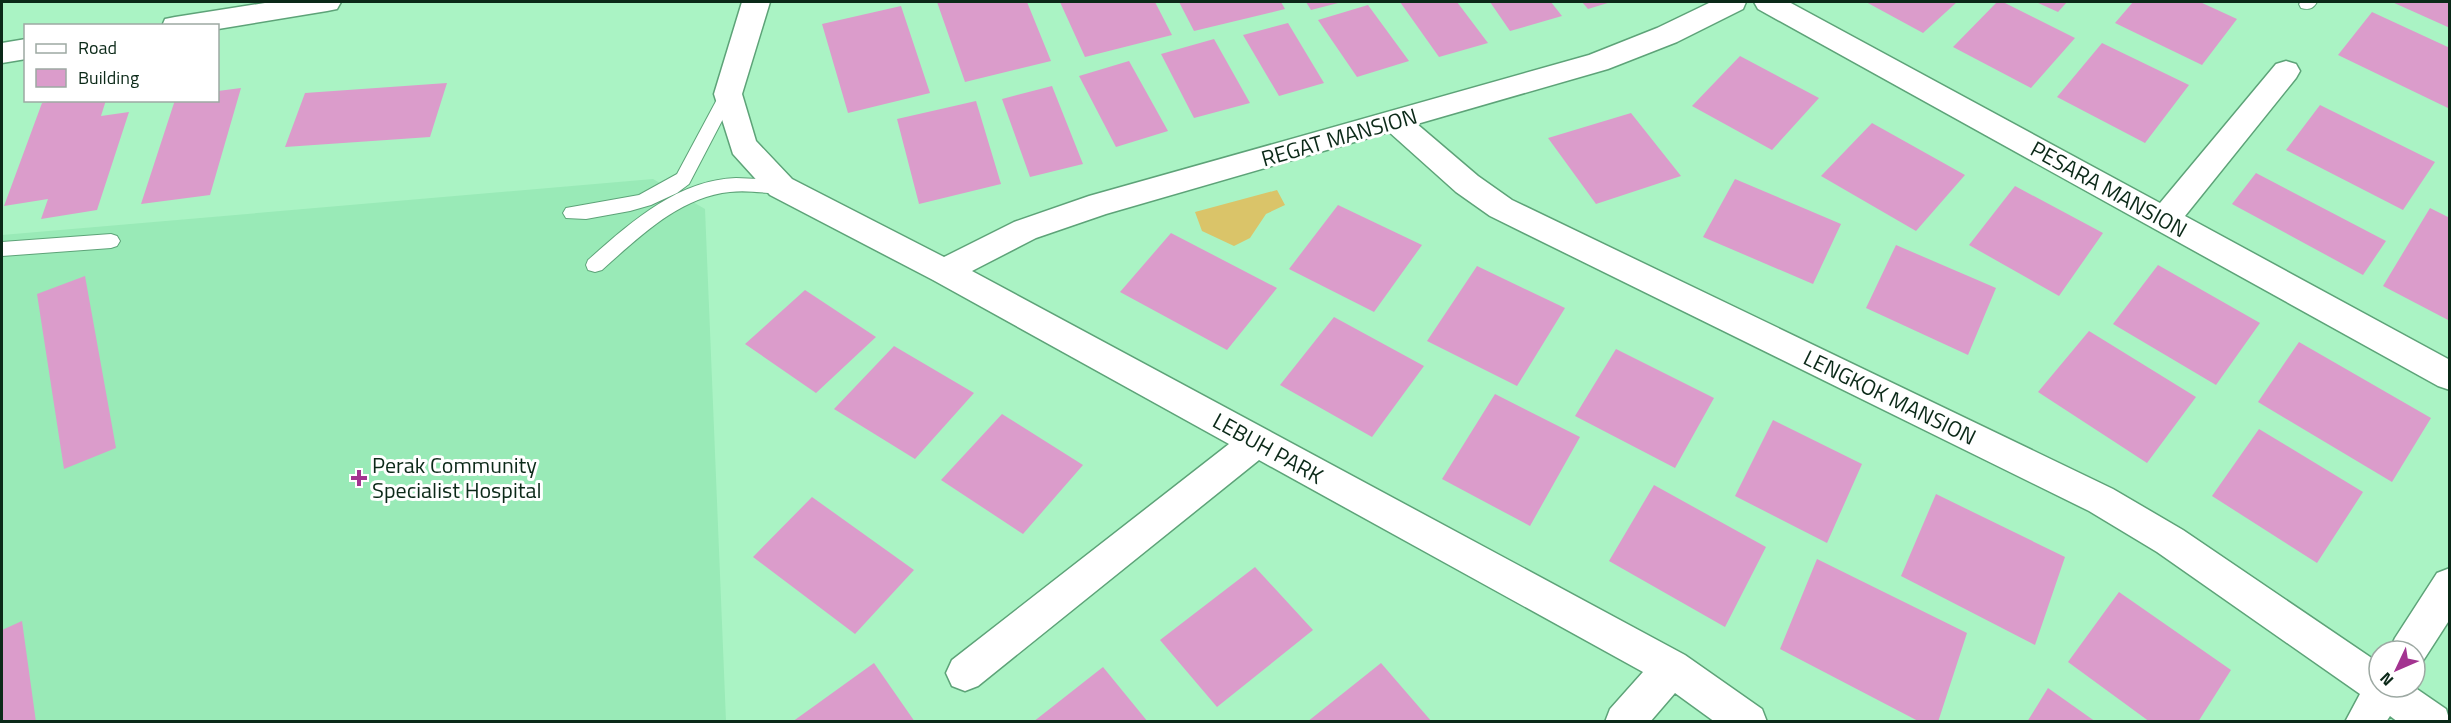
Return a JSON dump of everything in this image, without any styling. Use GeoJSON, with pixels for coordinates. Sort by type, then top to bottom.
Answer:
{"type":"FeatureCollection","features":[{"type":"Feature","properties":{"kind":"street"},"geometry":{"type":"LineString","coordinates":[[188,24],[327,2]]}},
{"type":"Feature","properties":{"kind":"street"},"geometry":{"type":"LineString","coordinates":[[728,94],[756,2]]}},
{"type":"Feature","properties":{"kind":"street","name":"REGAT MANSION"},"geometry":{"type":"LineString","coordinates":[[944,271],[1025,230],[1100,204],[1598,62],[1667,35],[1733,2]]}},
{"type":"Feature","properties":{"kind":"street","name":"PESARA MANSION"},"geometry":{"type":"LineString","coordinates":[[1768,2],[2450,376]]}},
{"type":"Feature","properties":{"kind":"street"},"geometry":{"type":"LineString","coordinates":[[2,53],[24,49]]}},
{"type":"Feature","properties":{"kind":"street"},"geometry":{"type":"LineString","coordinates":[[2164,220],[2286,71]]}},
{"type":"Feature","properties":{"kind":"street","name":"LEBUH PARK"},"geometry":{"type":"LineString","coordinates":[[728,94],[743,146],[781,187],[944,271],[1672,668],[1748,722]]}},
{"type":"Feature","properties":{"kind":"street","name":"LENGKOK MANSION"},"geometry":{"type":"LineString","coordinates":[[1395,121],[1467,184],[1501,208],[2101,500],[2170,541],[2367,676]]}},
{"type":"Feature","properties":{"kind":"street"},"geometry":{"type":"LineString","coordinates":[[965,674],[1257,442]]}},
{"type":"Feature","properties":{"kind":"street"},"geometry":{"type":"LineString","coordinates":[[2416,639],[2450,585]]}},
{"type":"Feature","properties":{"kind":"street"},"geometry":{"type":"LineString","coordinates":[[1624,722],[1672,668]]}},
{"type":"Feature","properties":{"kind":"street"},"geometry":{"type":"LineString","coordinates":[[2364,722],[2376,699]]}},
{"type":"Feature","properties":{"kind":"street","name":"LENGKOK MANSION"},"geometry":{"type":"LineString","coordinates":[[2400,699],[2432,722]]}},
{"type":"Feature","properties":{"kind":"lane"},"geometry":{"type":"LineString","coordinates":[[572,213],[608,210],[642,201],[683,180],[728,94]]}},
{"type":"Feature","properties":{"kind":"lane"},"geometry":{"type":"LineString","coordinates":[[596,265],[655,215],[702,190],[729,185],[781,187]]}},
{"type":"Feature","properties":{"kind":"lane"},"geometry":{"type":"LineString","coordinates":[[2,249],[111,242]]}},
{"type":"Feature","properties":{"kind":"shaded area","name":"Perak Community Specialist Hospital"},"geometry":{"type":"Polygon","coordinates":[[[653,179],[705,209],[726,721],[2,722],[2,235],[653,179]]]}},
{"type":"Feature","properties":{"kind":"shaded area"},"geometry":{"type":"Polygon","coordinates":[[[1277,190],[1285,205],[1266,214],[1250,238],[1234,246],[1202,231],[1195,212],[1277,190]]]}},
{"type":"Feature","properties":{"kind":"building"},"geometry":{"type":"Polygon","coordinates":[[[937,2],[1027,2],[1051,61],[965,82],[937,2]]]}},
{"type":"Feature","properties":{"kind":"building"},"geometry":{"type":"Polygon","coordinates":[[[1060,2],[1155,2],[1172,35],[1085,57],[1060,2]]]}},
{"type":"Feature","properties":{"kind":"building"},"geometry":{"type":"Polygon","coordinates":[[[1179,2],[1281,2],[1285,9],[1194,31],[1179,2]]]}},
{"type":"Feature","properties":{"kind":"building"},"geometry":{"type":"Polygon","coordinates":[[[1306,2],[1342,2],[1311,10],[1306,2]]]}},
{"type":"Feature","properties":{"kind":"building"},"geometry":{"type":"Polygon","coordinates":[[[1400,2],[1457,2],[1488,43],[1439,57],[1400,2]]]}},
{"type":"Feature","properties":{"kind":"building"},"geometry":{"type":"Polygon","coordinates":[[[1490,2],[1551,2],[1562,16],[1510,31],[1490,2]]]}},
{"type":"Feature","properties":{"kind":"building"},"geometry":{"type":"Polygon","coordinates":[[[1582,2],[1611,2],[1588,9],[1582,2]]]}},
{"type":"Feature","properties":{"kind":"building"},"geometry":{"type":"Polygon","coordinates":[[[1866,2],[1957,2],[1923,33],[1866,2]]]}},
{"type":"Feature","properties":{"kind":"building"},"geometry":{"type":"Polygon","coordinates":[[[1997,2],[2003,2],[2075,38],[2031,88],[1953,47],[1997,2]]]}},
{"type":"Feature","properties":{"kind":"building"},"geometry":{"type":"Polygon","coordinates":[[[2036,2],[2067,2],[2058,12],[2036,2]]]}},
{"type":"Feature","properties":{"kind":"building"},"geometry":{"type":"Polygon","coordinates":[[[2133,2],[2200,2],[2237,19],[2202,65],[2115,23],[2133,2]]]}},
{"type":"Feature","properties":{"kind":"building"},"geometry":{"type":"Polygon","coordinates":[[[2392,2],[2450,2],[2450,28],[2392,2]]]}},
{"type":"Feature","properties":{"kind":"building"},"geometry":{"type":"Polygon","coordinates":[[[1368,5],[1409,61],[1357,77],[1318,20],[1368,5]]]}},
{"type":"Feature","properties":{"kind":"building"},"geometry":{"type":"Polygon","coordinates":[[[901,6],[930,93],[848,113],[822,24],[901,6]]]}},
{"type":"Feature","properties":{"kind":"building"},"geometry":{"type":"Polygon","coordinates":[[[2372,12],[2450,48],[2450,109],[2338,55],[2372,12]]]}},
{"type":"Feature","properties":{"kind":"building"},"geometry":{"type":"Polygon","coordinates":[[[1288,23],[1324,83],[1279,96],[1243,35],[1288,23]]]}},
{"type":"Feature","properties":{"kind":"building"},"geometry":{"type":"Polygon","coordinates":[[[1214,39],[1250,103],[1194,118],[1161,54],[1214,39]]]}},
{"type":"Feature","properties":{"kind":"building"},"geometry":{"type":"Polygon","coordinates":[[[2102,43],[2189,85],[2145,143],[2057,97],[2102,43]]]}},
{"type":"Feature","properties":{"kind":"building"},"geometry":{"type":"Polygon","coordinates":[[[1740,56],[1819,98],[1772,150],[1692,106],[1740,56]]]}},
{"type":"Feature","properties":{"kind":"building"},"geometry":{"type":"Polygon","coordinates":[[[1129,61],[1168,131],[1116,147],[1079,76],[1129,61]]]}},
{"type":"Feature","properties":{"kind":"building"},"geometry":{"type":"Polygon","coordinates":[[[447,83],[430,137],[285,147],[305,93],[447,83]]]}},
{"type":"Feature","properties":{"kind":"building"},"geometry":{"type":"Polygon","coordinates":[[[1052,86],[1083,164],[1030,177],[1002,99],[1052,86]]]}},
{"type":"Feature","properties":{"kind":"building"},"geometry":{"type":"Polygon","coordinates":[[[241,88],[210,195],[141,204],[174,102],[219,102],[219,91],[241,88]]]}},
{"type":"Feature","properties":{"kind":"building"},"geometry":{"type":"Polygon","coordinates":[[[976,101],[1001,184],[919,204],[897,119],[976,101]]]}},
{"type":"Feature","properties":{"kind":"building"},"geometry":{"type":"Polygon","coordinates":[[[105,102],[101,116],[129,112],[97,210],[41,219],[48,199],[4,206],[42,103],[105,102]]]}},
{"type":"Feature","properties":{"kind":"building"},"geometry":{"type":"Polygon","coordinates":[[[2320,105],[2435,162],[2403,210],[2286,150],[2320,105]]]}},
{"type":"Feature","properties":{"kind":"building"},"geometry":{"type":"Polygon","coordinates":[[[1631,113],[1681,176],[1596,204],[1548,138],[1631,113]]]}},
{"type":"Feature","properties":{"kind":"building"},"geometry":{"type":"Polygon","coordinates":[[[1872,123],[1965,175],[1916,231],[1821,176],[1872,123]]]}},
{"type":"Feature","properties":{"kind":"building"},"geometry":{"type":"Polygon","coordinates":[[[2256,173],[2386,241],[2363,275],[2232,204],[2256,173]]]}},
{"type":"Feature","properties":{"kind":"building"},"geometry":{"type":"Polygon","coordinates":[[[1735,179],[1841,224],[1813,284],[1703,237],[1735,179]]]}},
{"type":"Feature","properties":{"kind":"building"},"geometry":{"type":"Polygon","coordinates":[[[2015,186],[2103,233],[2059,296],[1969,245],[2015,186]]]}},
{"type":"Feature","properties":{"kind":"building"},"geometry":{"type":"Polygon","coordinates":[[[1338,205],[1422,245],[1374,312],[1289,269],[1338,205]]]}},
{"type":"Feature","properties":{"kind":"building"},"geometry":{"type":"Polygon","coordinates":[[[2430,208],[2450,218],[2450,321],[2383,286],[2430,208]]]}},
{"type":"Feature","properties":{"kind":"building"},"geometry":{"type":"Polygon","coordinates":[[[1171,233],[1277,288],[1227,350],[1120,292],[1171,233]]]}},
{"type":"Feature","properties":{"kind":"building"},"geometry":{"type":"Polygon","coordinates":[[[1896,245],[1996,288],[1968,355],[1866,308],[1896,245]]]}},
{"type":"Feature","properties":{"kind":"building"},"geometry":{"type":"Polygon","coordinates":[[[2158,265],[2260,323],[2216,385],[2113,324],[2158,265]]]}},
{"type":"Feature","properties":{"kind":"building"},"geometry":{"type":"Polygon","coordinates":[[[1477,266],[1565,308],[1517,386],[1427,341],[1477,266]]]}},
{"type":"Feature","properties":{"kind":"building"},"geometry":{"type":"Polygon","coordinates":[[[85,276],[116,448],[64,469],[37,294],[85,276]]]}},
{"type":"Feature","properties":{"kind":"building"},"geometry":{"type":"Polygon","coordinates":[[[805,290],[876,337],[816,393],[745,344],[805,290]]]}},
{"type":"Feature","properties":{"kind":"building"},"geometry":{"type":"Polygon","coordinates":[[[1334,317],[1424,366],[1372,437],[1280,385],[1334,317]]]}},
{"type":"Feature","properties":{"kind":"building"},"geometry":{"type":"Polygon","coordinates":[[[2089,331],[2196,397],[2147,463],[2038,392],[2089,331]]]}},
{"type":"Feature","properties":{"kind":"building"},"geometry":{"type":"Polygon","coordinates":[[[2299,342],[2431,418],[2392,482],[2258,402],[2299,342]]]}},
{"type":"Feature","properties":{"kind":"building"},"geometry":{"type":"Polygon","coordinates":[[[894,346],[974,393],[915,459],[834,409],[894,346]]]}},
{"type":"Feature","properties":{"kind":"building"},"geometry":{"type":"Polygon","coordinates":[[[1616,349],[1714,398],[1675,468],[1575,416],[1616,349]]]}},
{"type":"Feature","properties":{"kind":"building"},"geometry":{"type":"Polygon","coordinates":[[[1495,394],[1580,437],[1530,526],[1442,479],[1495,394]]]}},
{"type":"Feature","properties":{"kind":"building"},"geometry":{"type":"Polygon","coordinates":[[[1002,414],[1083,465],[1023,534],[941,480],[1002,414]]]}},
{"type":"Feature","properties":{"kind":"building"},"geometry":{"type":"Polygon","coordinates":[[[1773,420],[1862,464],[1827,543],[1735,496],[1773,420]]]}},
{"type":"Feature","properties":{"kind":"building"},"geometry":{"type":"Polygon","coordinates":[[[2259,429],[2363,492],[2317,563],[2212,496],[2259,429]]]}},
{"type":"Feature","properties":{"kind":"building"},"geometry":{"type":"Polygon","coordinates":[[[1654,485],[1766,547],[1725,627],[1609,561],[1654,485]]]}},
{"type":"Feature","properties":{"kind":"building"},"geometry":{"type":"Polygon","coordinates":[[[1936,494],[2065,557],[2035,645],[1901,576],[1936,494]]]}},
{"type":"Feature","properties":{"kind":"building"},"geometry":{"type":"Polygon","coordinates":[[[812,497],[914,570],[855,634],[753,557],[812,497]]]}},
{"type":"Feature","properties":{"kind":"building"},"geometry":{"type":"Polygon","coordinates":[[[1817,559],[1967,633],[1938,722],[1920,722],[1780,649],[1817,559]]]}},
{"type":"Feature","properties":{"kind":"building"},"geometry":{"type":"Polygon","coordinates":[[[1255,567],[1313,630],[1217,707],[1160,640],[1255,567]]]}},
{"type":"Feature","properties":{"kind":"building"},"geometry":{"type":"Polygon","coordinates":[[[2119,592],[2231,670],[2198,722],[2150,722],[2068,662],[2119,592]]]}},
{"type":"Feature","properties":{"kind":"building"},"geometry":{"type":"Polygon","coordinates":[[[22,621],[36,722],[2,722],[2,630],[22,621]]]}},
{"type":"Feature","properties":{"kind":"building"},"geometry":{"type":"Polygon","coordinates":[[[874,663],[915,722],[792,722],[874,663]]]}},
{"type":"Feature","properties":{"kind":"building"},"geometry":{"type":"Polygon","coordinates":[[[1381,663],[1432,722],[1307,722],[1381,663]]]}},
{"type":"Feature","properties":{"kind":"building"},"geometry":{"type":"Polygon","coordinates":[[[1103,667],[1148,722],[1033,722],[1103,667]]]}},
{"type":"Feature","properties":{"kind":"building"},"geometry":{"type":"Polygon","coordinates":[[[2048,688],[2096,722],[2027,722],[2048,688]]]}},
{"type":"Feature","properties":{"kind":"place","name":"Perak Community Specialist Hospital"},"geometry":{"type":"Point","coordinates":[359,478]}}]}
